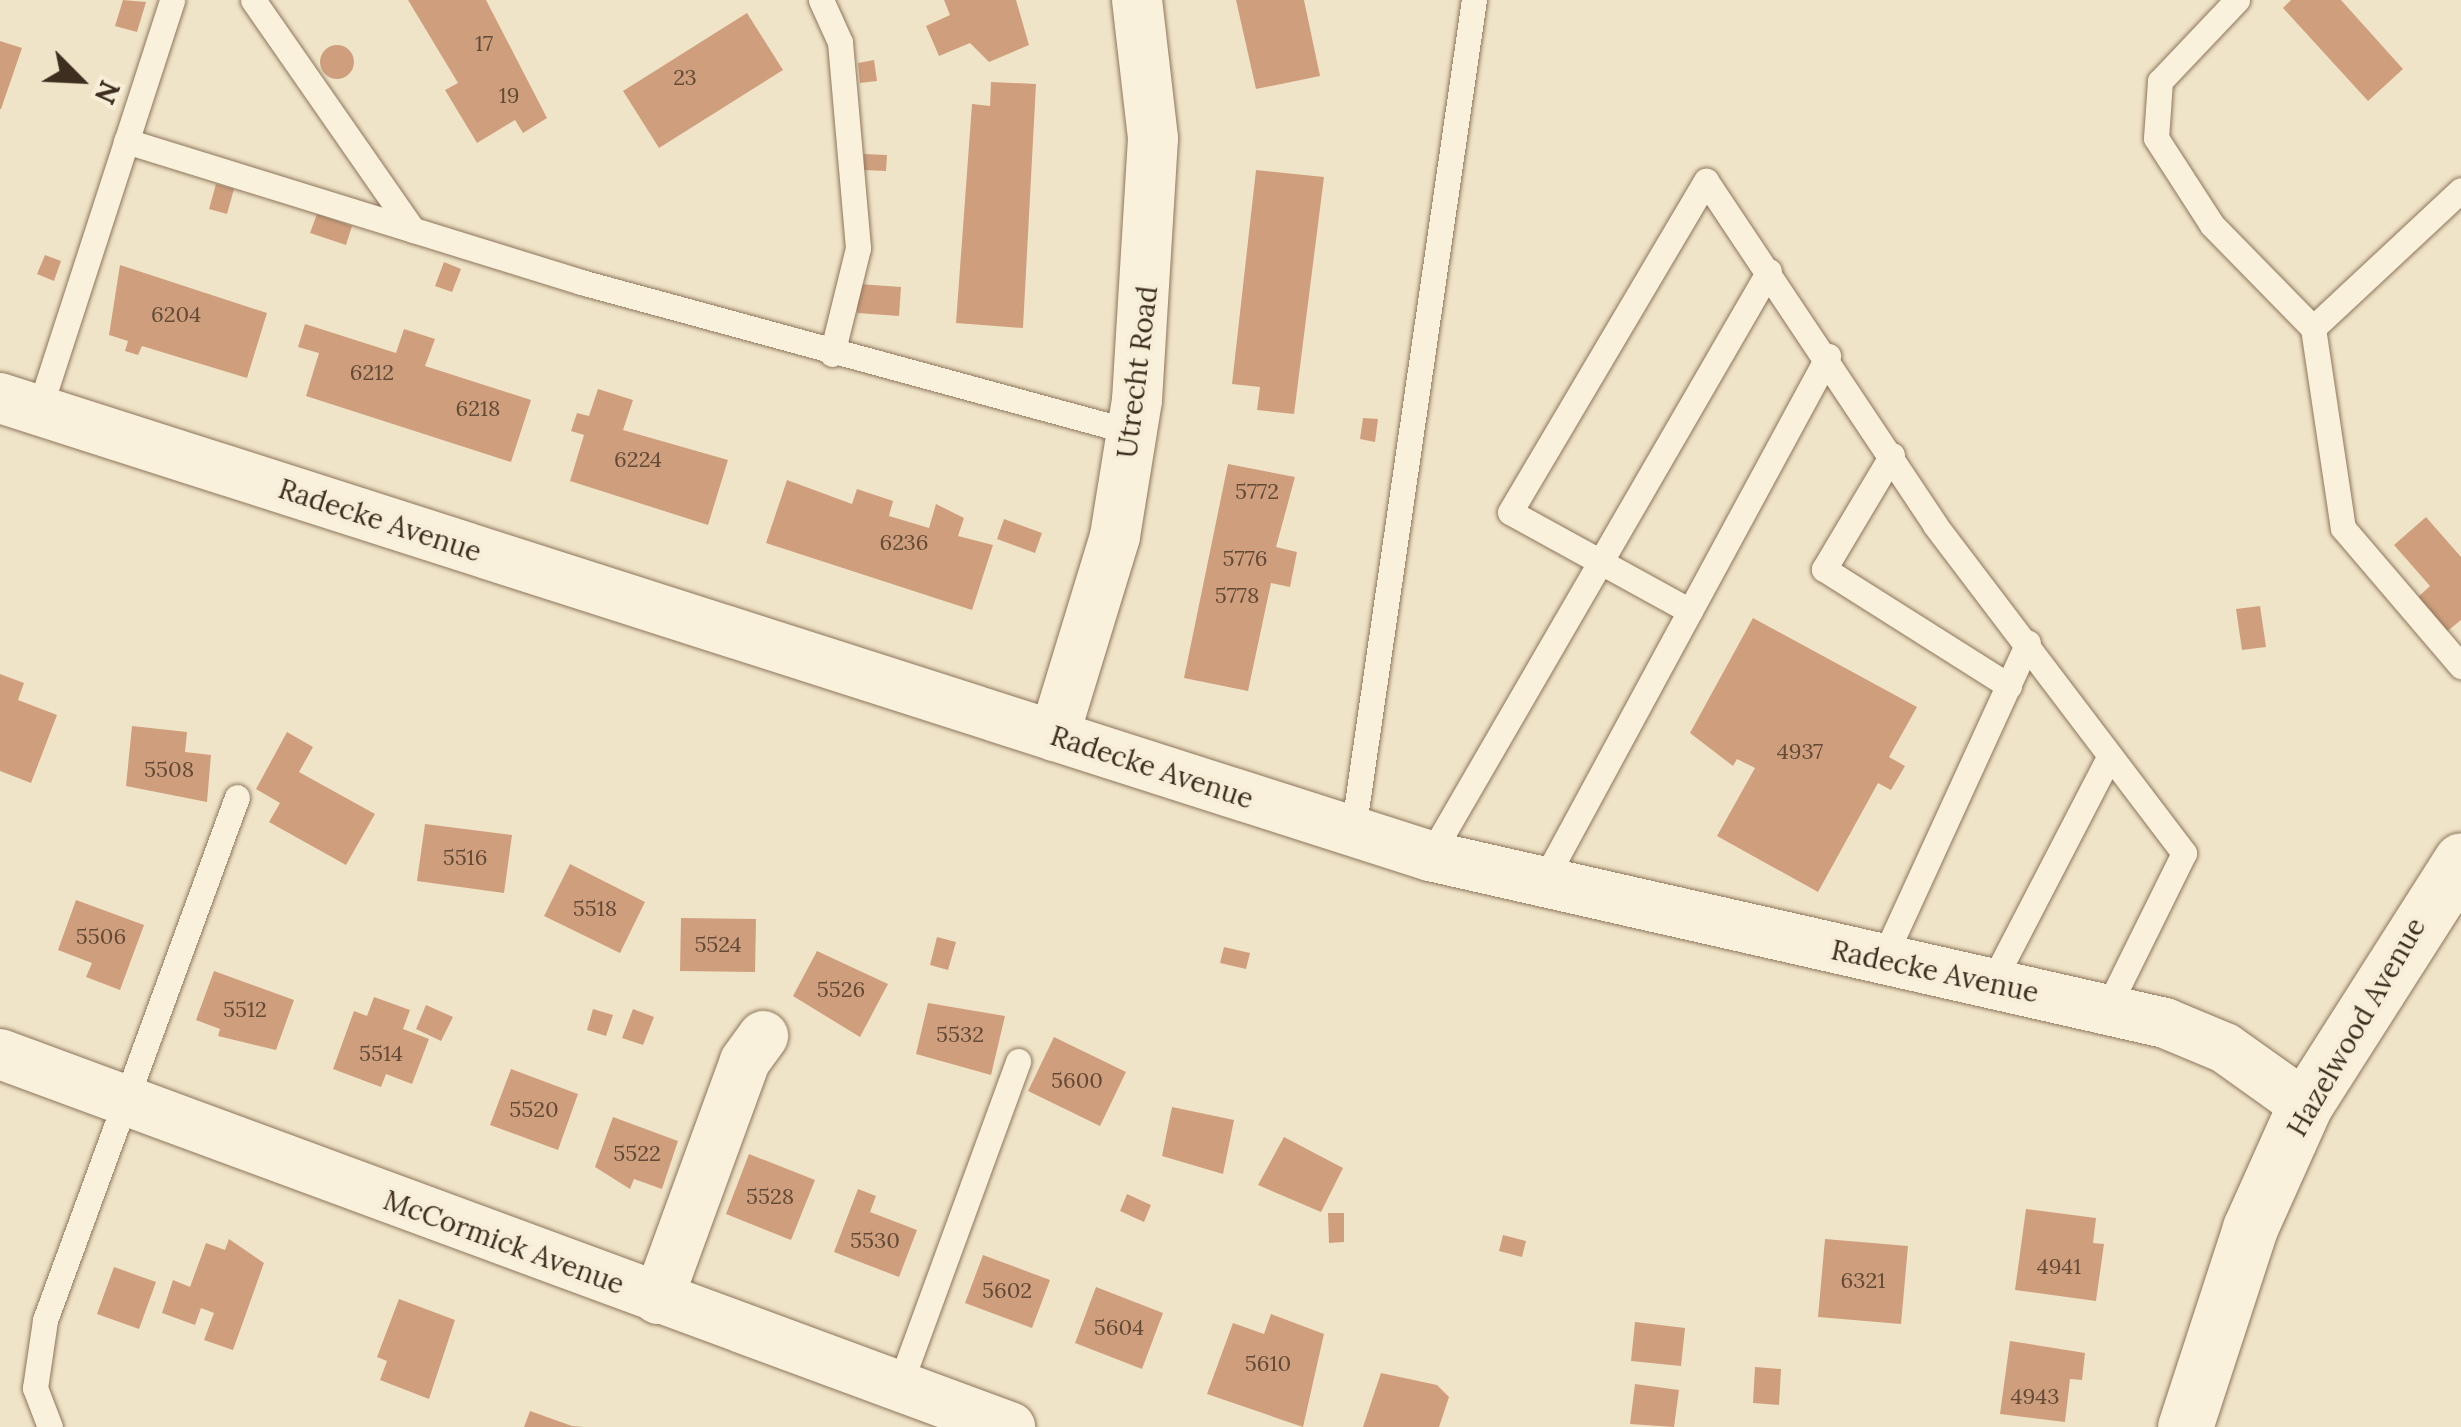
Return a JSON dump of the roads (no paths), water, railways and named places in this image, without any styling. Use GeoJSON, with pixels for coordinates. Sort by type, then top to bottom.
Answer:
{"type":"FeatureCollection","features":[{"type":"Feature","properties":{"kind":"street","name":"Utrecht Road"},"geometry":{"type":"LineString","coordinates":[[1054,736],[1115,536],[1132,432],[1153,138],[1136,0]]}},
{"type":"Feature","properties":{"kind":"street","name":"Radecke Avenue"},"geometry":{"type":"LineString","coordinates":[[19,404],[1430,856],[1541,886],[2108,1010],[2225,1048],[2305,1105]]}},
{"type":"Feature","properties":{"kind":"street","name":"Hazelwood Avenue"},"geometry":{"type":"LineString","coordinates":[[2185,1427],[2250,1228],[2305,1105],[2461,860]]}},
{"type":"Feature","properties":{"kind":"street"},"geometry":{"type":"LineString","coordinates":[[658,1299],[745,1062],[763,1036]]}},
{"type":"Feature","properties":{"kind":"street","name":"McCormick Avenue"},"geometry":{"type":"LineString","coordinates":[[0,1054],[1010,1427]]}},
{"type":"Feature","properties":{"kind":"lane"},"geometry":{"type":"LineString","coordinates":[[19,404],[126,141],[172,0]]}},
{"type":"Feature","properties":{"kind":"lane"},"geometry":{"type":"LineString","coordinates":[[254,0],[412,230]]}},
{"type":"Feature","properties":{"kind":"lane"},"geometry":{"type":"LineString","coordinates":[[822,0],[840,42],[858,248],[832,354]]}},
{"type":"Feature","properties":{"kind":"lane"},"geometry":{"type":"LineString","coordinates":[[1353,831],[1474,0]]}},
{"type":"Feature","properties":{"kind":"lane"},"geometry":{"type":"LineString","coordinates":[[2237,0],[2160,81],[2156,138],[2212,226],[2313,328],[2342,528],[2461,666]]}},
{"type":"Feature","properties":{"kind":"lane"},"geometry":{"type":"LineString","coordinates":[[126,141],[832,354],[1132,432]]}},
{"type":"Feature","properties":{"kind":"lane"},"geometry":{"type":"LineString","coordinates":[[1690,611],[1510,512],[1706,180],[1892,455],[2109,757],[2184,853],[2108,1010]]}},
{"type":"Feature","properties":{"kind":"lane"},"geometry":{"type":"LineString","coordinates":[[2313,328],[2461,190]]}},
{"type":"Feature","properties":{"kind":"lane"},"geometry":{"type":"LineString","coordinates":[[1430,856],[1769,271]]}},
{"type":"Feature","properties":{"kind":"lane"},"geometry":{"type":"LineString","coordinates":[[1541,886],[1828,356]]}},
{"type":"Feature","properties":{"kind":"lane"},"geometry":{"type":"LineString","coordinates":[[1892,455],[1824,569],[2009,686]]}},
{"type":"Feature","properties":{"kind":"lane"},"geometry":{"type":"LineString","coordinates":[[1883,959],[2028,643]]}},
{"type":"Feature","properties":{"kind":"lane"},"geometry":{"type":"LineString","coordinates":[[1991,985],[2109,757]]}},
{"type":"Feature","properties":{"kind":"lane"},"geometry":{"type":"LineString","coordinates":[[50,1427],[34,1388],[46,1320],[120,1101],[237,797]]}},
{"type":"Feature","properties":{"kind":"lane"},"geometry":{"type":"LineString","coordinates":[[900,1384],[1018,1061]]}}]}
